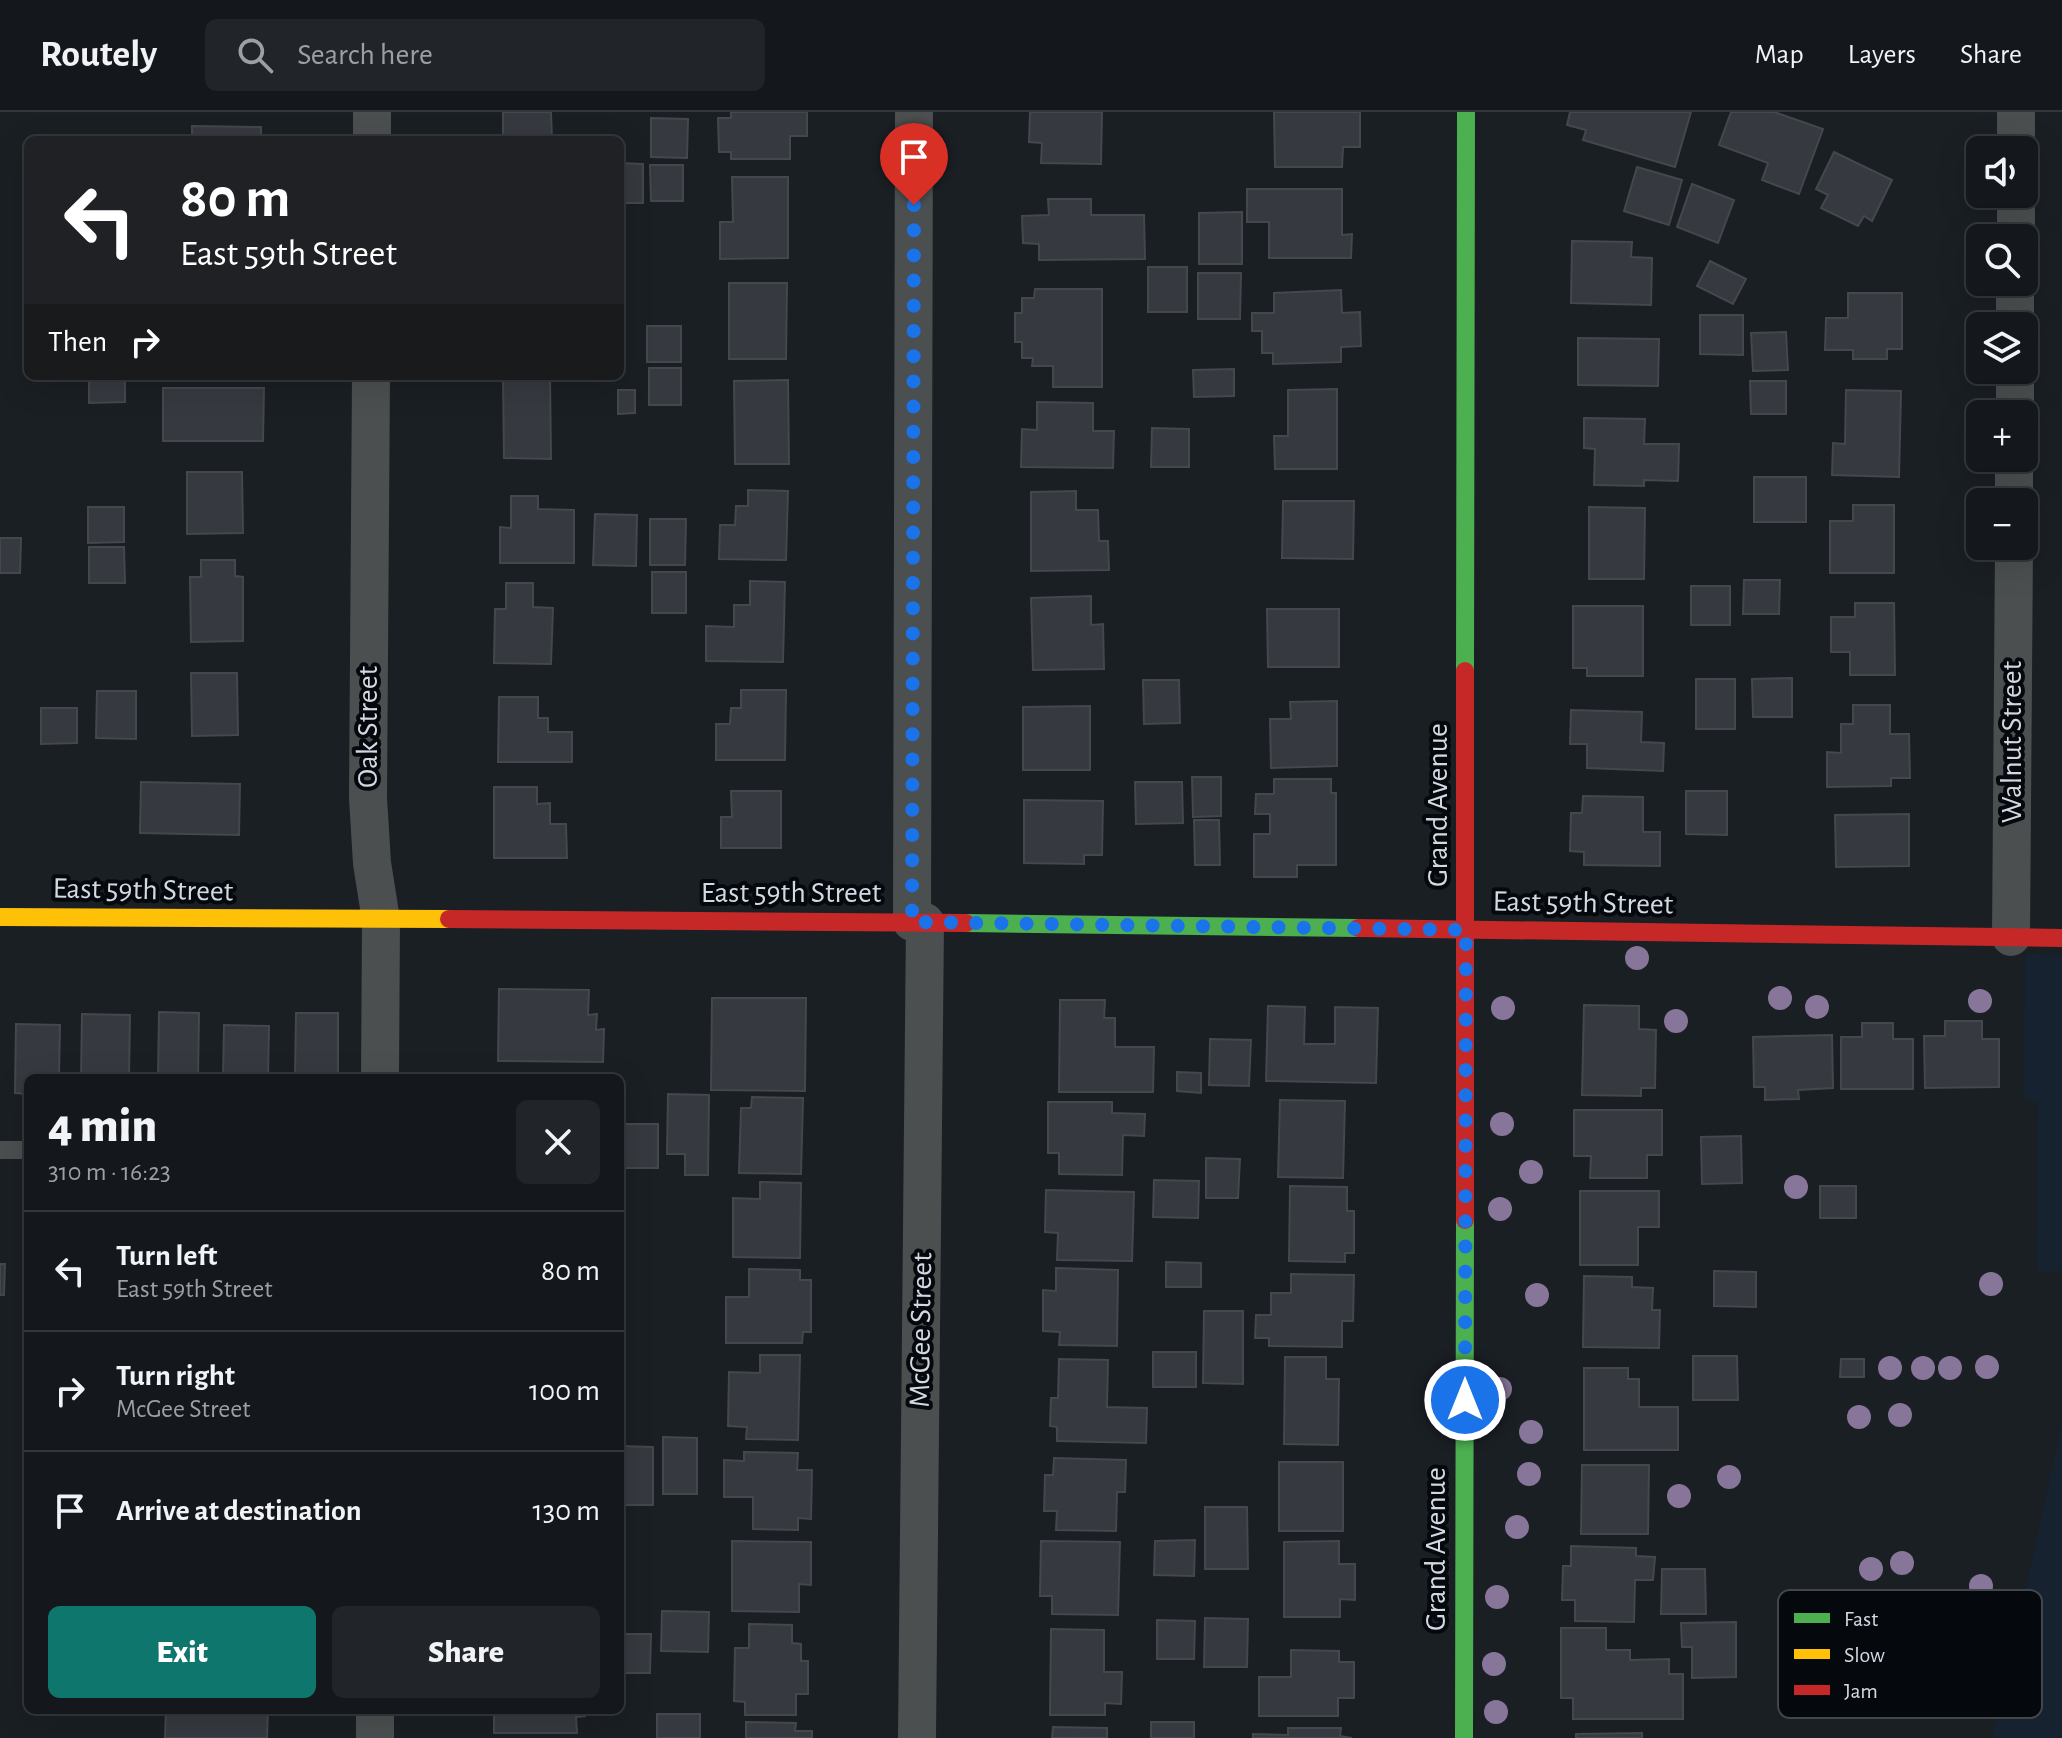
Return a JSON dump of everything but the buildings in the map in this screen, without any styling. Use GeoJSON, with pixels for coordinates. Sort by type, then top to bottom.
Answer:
{"type":"FeatureCollection","features":[{"type":"Feature","properties":{"kind":"street"},"geometry":{"type":"LineString","coordinates":[[372,112],[372,136]]}},
{"type":"Feature","properties":{"kind":"street","name":"McGee Street"},"geometry":{"type":"LineString","coordinates":[[914,112],[919,922],[917,1738]]}},
{"type":"Feature","properties":{"kind":"street","name":"Grand Avenue"},"geometry":{"type":"LineString","coordinates":[[1464,1738],[1466,112]]}},
{"type":"Feature","properties":{"kind":"street"},"geometry":{"type":"LineString","coordinates":[[2016,112],[2016,136]]}},
{"type":"Feature","properties":{"kind":"street","name":"Oak Street"},"geometry":{"type":"LineString","coordinates":[[371,380],[368,798],[372,863],[381,920],[380,1074]]}},
{"type":"Feature","properties":{"kind":"street","name":"Walnut Street"},"geometry":{"type":"LineString","coordinates":[[2011,937],[2014,560]]}},
{"type":"Feature","properties":{"kind":"street","name":"East 59th Street"},"geometry":{"type":"LineString","coordinates":[[0,917],[919,922],[2062,938]]}},
{"type":"Feature","properties":{"kind":"street"},"geometry":{"type":"LineString","coordinates":[[375,1714],[375,1738]]}},
{"type":"Feature","properties":{"kind":"lane"},"geometry":{"type":"LineString","coordinates":[[0,1150],[24,1150]]}},
{"type":"Feature","properties":{"kind":"shaded area"},"geometry":{"type":"Polygon","coordinates":[[[2025,954],[2062,955],[2062,1271],[2037,1271],[2038,1101],[2024,1100],[2025,954]]]}},
{"type":"Feature","properties":{"kind":"shaded area"},"geometry":{"type":"Polygon","coordinates":[[[2062,1423],[2062,1738],[1993,1738],[1997,1718],[2042,1718],[2042,1590],[2026,1590],[2062,1423]]]}},
{"type":"Feature","properties":{"kind":"traffic: fast"},"geometry":{"type":"LineString","coordinates":[[1465,671],[1466,112]]}},
{"type":"Feature","properties":{"kind":"traffic: fast"},"geometry":{"type":"LineString","coordinates":[[966,923],[1358,928]]}},
{"type":"Feature","properties":{"kind":"traffic: fast"},"geometry":{"type":"LineString","coordinates":[[1464,1738],[1465,1220]]}},
{"type":"Feature","properties":{"kind":"traffic: slow"},"geometry":{"type":"LineString","coordinates":[[0,917],[449,919]]}},
{"type":"Feature","properties":{"kind":"traffic: jam"},"geometry":{"type":"LineString","coordinates":[[1465,671],[1465,1220]]}},
{"type":"Feature","properties":{"kind":"traffic: jam"},"geometry":{"type":"LineString","coordinates":[[449,919],[966,923]]}},
{"type":"Feature","properties":{"kind":"traffic: jam"},"geometry":{"type":"LineString","coordinates":[[1358,928],[2062,938]]}},
{"type":"Feature","properties":{"kind":"route"},"geometry":{"type":"LineString","coordinates":[[914,205],[912,922],[1466,930],[1465,1400]]}}]}
